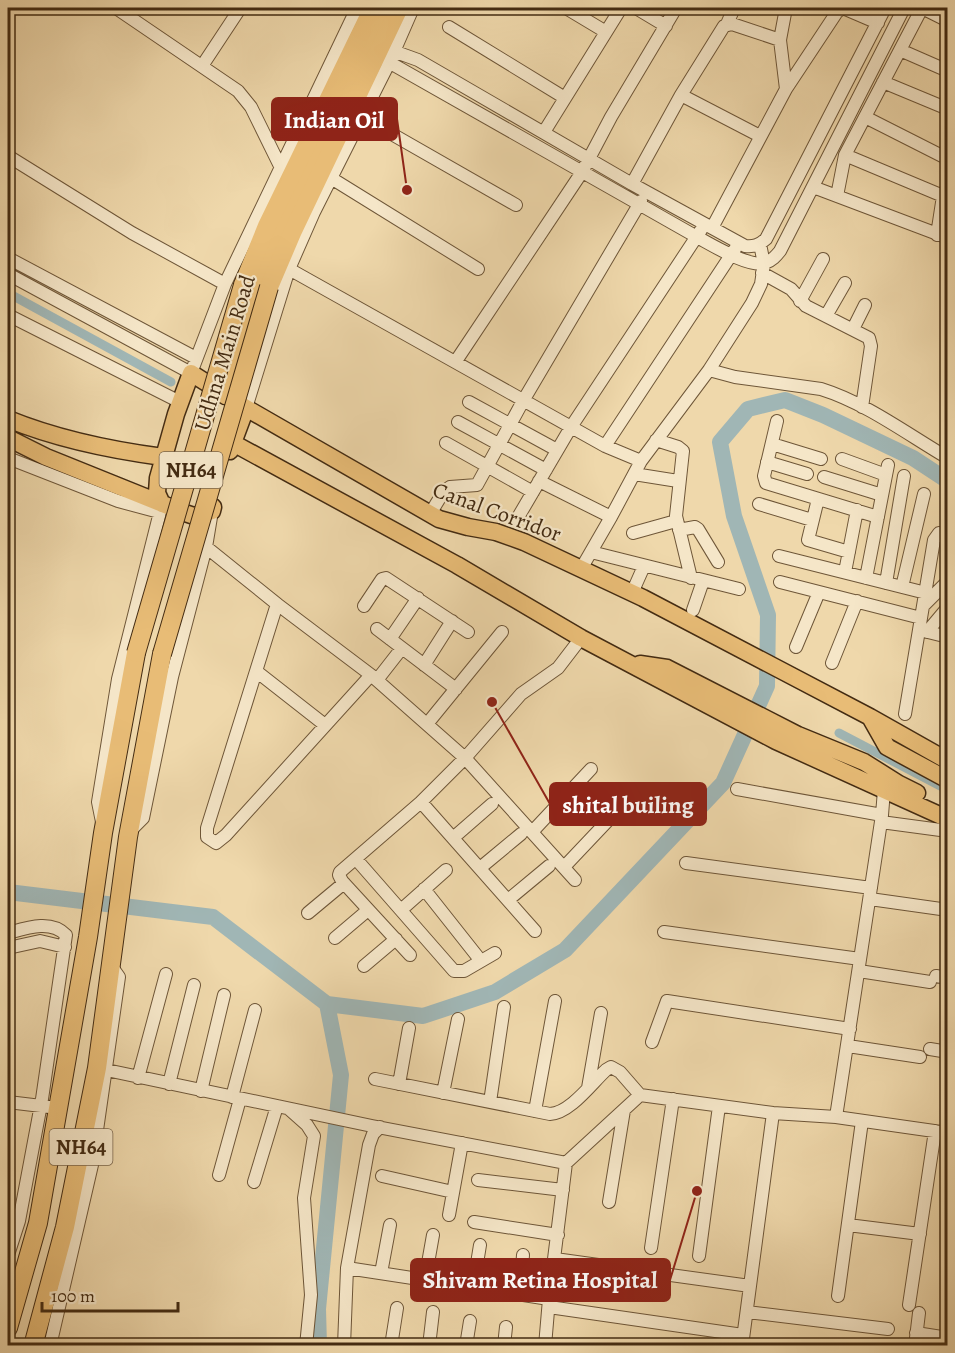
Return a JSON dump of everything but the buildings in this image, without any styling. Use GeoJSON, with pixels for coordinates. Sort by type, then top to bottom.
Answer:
{"type":"FeatureCollection","features":[{"type":"Feature","properties":{"kind":"highway","name":"NH64"},"geometry":{"type":"LineString","coordinates":[[8,1328],[38,1223],[49,1107],[88,937],[104,831],[136,653],[234,285],[267,226],[373,8]]}},
{"type":"Feature","properties":{"kind":"highway","name":"Udhna Main Road"},"geometry":{"type":"LineString","coordinates":[[129,835],[162,654],[269,287],[292,233],[386,54],[399,8]]}},
{"type":"Feature","properties":{"kind":"highway","name":"NH64"},"geometry":{"type":"LineString","coordinates":[[33,1346],[65,1227],[102,1070],[112,967],[129,835]]}},
{"type":"Feature","properties":{"kind":"main road"},"geometry":{"type":"LineString","coordinates":[[225,396],[263,269],[298,194],[307,165],[367,47],[384,8]]}},
{"type":"Feature","properties":{"kind":"main road"},"geometry":{"type":"LineString","coordinates":[[298,194],[315,170],[346,109],[392,8]]}},
{"type":"Feature","properties":{"kind":"main road"},"geometry":{"type":"LineString","coordinates":[[163,508],[156,485],[180,402],[194,366]]}},
{"type":"Feature","properties":{"kind":"main road","name":"Canal Corridor"},"geometry":{"type":"LineString","coordinates":[[194,366],[225,396],[439,519],[496,532],[524,542],[637,596],[870,717]]}},
{"type":"Feature","properties":{"kind":"main road"},"geometry":{"type":"LineString","coordinates":[[8,438],[46,458],[163,508],[194,516],[212,511],[246,408]]}},
{"type":"Feature","properties":{"kind":"main road"},"geometry":{"type":"LineString","coordinates":[[8,420],[66,439],[104,448],[163,457]]}},
{"type":"Feature","properties":{"kind":"main road"},"geometry":{"type":"LineString","coordinates":[[233,443],[457,565],[628,663],[697,691],[850,775],[948,819]]}},
{"type":"Feature","properties":{"kind":"main road"},"geometry":{"type":"LineString","coordinates":[[870,717],[948,761]]}},
{"type":"Feature","properties":{"kind":"main road"},"geometry":{"type":"LineString","coordinates":[[870,717],[887,747],[948,780]]}},
{"type":"Feature","properties":{"kind":"main road"},"geometry":{"type":"LineString","coordinates":[[779,734],[864,762],[899,784],[948,808]]}},
{"type":"Feature","properties":{"kind":"main road"},"geometry":{"type":"LineString","coordinates":[[850,775],[864,762]]}},
{"type":"Feature","properties":{"kind":"street"},"geometry":{"type":"LineString","coordinates":[[116,8],[238,91],[245,99],[281,168]]}},
{"type":"Feature","properties":{"kind":"street"},"geometry":{"type":"LineString","coordinates":[[194,366],[234,285],[281,168],[357,8]]}},
{"type":"Feature","properties":{"kind":"street"},"geometry":{"type":"LineString","coordinates":[[246,408],[290,269],[331,178],[362,117],[386,54],[413,8]]}},
{"type":"Feature","properties":{"kind":"street"},"geometry":{"type":"LineString","coordinates":[[566,8],[606,32]]}},
{"type":"Feature","properties":{"kind":"street"},"geometry":{"type":"LineString","coordinates":[[544,132],[621,8]]}},
{"type":"Feature","properties":{"kind":"street"},"geometry":{"type":"LineString","coordinates":[[636,8],[666,26]]}},
{"type":"Feature","properties":{"kind":"street"},"geometry":{"type":"LineString","coordinates":[[456,361],[582,172],[676,8]]}},
{"type":"Feature","properties":{"kind":"street"},"geometry":{"type":"LineString","coordinates":[[632,184],[681,95],[721,30],[728,24],[734,8]]}},
{"type":"Feature","properties":{"kind":"street"},"geometry":{"type":"LineString","coordinates":[[786,8],[780,40],[786,89]]}},
{"type":"Feature","properties":{"kind":"street"},"geometry":{"type":"LineString","coordinates":[[517,519],[571,427],[697,237],[708,226],[786,89],[837,12],[843,8],[878,23]]}},
{"type":"Feature","properties":{"kind":"street"},"geometry":{"type":"LineString","coordinates":[[386,54],[418,60],[646,192],[739,243],[752,246],[766,239],[885,8]]}},
{"type":"Feature","properties":{"kind":"street"},"geometry":{"type":"LineString","coordinates":[[763,268],[780,251],[904,8]]}},
{"type":"Feature","properties":{"kind":"street"},"geometry":{"type":"LineString","coordinates":[[837,196],[845,155],[922,8],[948,21]]}},
{"type":"Feature","properties":{"kind":"street"},"geometry":{"type":"LineString","coordinates":[[202,66],[239,10]]}},
{"type":"Feature","properties":{"kind":"street"},"geometry":{"type":"LineString","coordinates":[[728,24],[780,40]]}},
{"type":"Feature","properties":{"kind":"street"},"geometry":{"type":"LineString","coordinates":[[449,27],[565,98]]}},
{"type":"Feature","properties":{"kind":"street"},"geometry":{"type":"LineString","coordinates":[[900,50],[948,71]]}},
{"type":"Feature","properties":{"kind":"street"},"geometry":{"type":"LineString","coordinates":[[386,54],[638,205],[731,255],[763,268],[791,290],[800,301],[866,335],[871,341],[862,407]]}},
{"type":"Feature","properties":{"kind":"street"},"geometry":{"type":"LineString","coordinates":[[883,82],[948,109]]}},
{"type":"Feature","properties":{"kind":"street"},"geometry":{"type":"LineString","coordinates":[[681,95],[760,136]]}},
{"type":"Feature","properties":{"kind":"street"},"geometry":{"type":"LineString","coordinates":[[362,117],[516,204]]}},
{"type":"Feature","properties":{"kind":"street"},"geometry":{"type":"LineString","coordinates":[[865,117],[948,159]]}},
{"type":"Feature","properties":{"kind":"street"},"geometry":{"type":"LineString","coordinates":[[813,187],[942,237],[945,191],[845,155]]}},
{"type":"Feature","properties":{"kind":"street"},"geometry":{"type":"LineString","coordinates":[[10,162],[132,233],[234,285]]}},
{"type":"Feature","properties":{"kind":"street"},"geometry":{"type":"LineString","coordinates":[[331,178],[478,268]]}},
{"type":"Feature","properties":{"kind":"street"},"geometry":{"type":"LineString","coordinates":[[430,514],[444,491],[450,487],[477,485],[523,400],[646,192]]}},
{"type":"Feature","properties":{"kind":"street"},"geometry":{"type":"LineString","coordinates":[[605,446],[739,243]]}},
{"type":"Feature","properties":{"kind":"street"},"geometry":{"type":"LineString","coordinates":[[580,569],[641,461],[709,370],[752,303],[761,284],[763,268],[760,244]]}},
{"type":"Feature","properties":{"kind":"street"},"geometry":{"type":"LineString","coordinates":[[8,258],[194,366]]}},
{"type":"Feature","properties":{"kind":"street"},"geometry":{"type":"LineString","coordinates":[[800,301],[823,259]]}},
{"type":"Feature","properties":{"kind":"street"},"geometry":{"type":"LineString","coordinates":[[290,269],[605,446],[641,461]]}},
{"type":"Feature","properties":{"kind":"street"},"geometry":{"type":"LineString","coordinates":[[8,274],[194,366]]}},
{"type":"Feature","properties":{"kind":"street"},"geometry":{"type":"LineString","coordinates":[[826,316],[845,283]]}},
{"type":"Feature","properties":{"kind":"street"},"geometry":{"type":"LineString","coordinates":[[853,329],[865,305]]}},
{"type":"Feature","properties":{"kind":"street"},"geometry":{"type":"LineString","coordinates":[[8,315],[180,402]]}},
{"type":"Feature","properties":{"kind":"street"},"geometry":{"type":"LineString","coordinates":[[709,370],[735,377],[821,389],[862,407],[948,458]]}},
{"type":"Feature","properties":{"kind":"street"},"geometry":{"type":"LineString","coordinates":[[469,402],[557,450]]}},
{"type":"Feature","properties":{"kind":"street"},"geometry":{"type":"LineString","coordinates":[[777,421],[764,476],[766,483],[878,517]]}},
{"type":"Feature","properties":{"kind":"street"},"geometry":{"type":"LineString","coordinates":[[458,422],[500,445],[539,481]]}},
{"type":"Feature","properties":{"kind":"street"},"geometry":{"type":"LineString","coordinates":[[656,440],[678,447],[683,451],[678,481],[678,525],[697,580],[693,610]]}},
{"type":"Feature","properties":{"kind":"street"},"geometry":{"type":"LineString","coordinates":[[446,443],[488,467],[539,481],[611,517]]}},
{"type":"Feature","properties":{"kind":"street"},"geometry":{"type":"LineString","coordinates":[[772,444],[821,459]]}},
{"type":"Feature","properties":{"kind":"street"},"geometry":{"type":"LineString","coordinates":[[8,458],[118,501],[163,508],[117,679],[98,802],[104,831]]}},
{"type":"Feature","properties":{"kind":"street"},"geometry":{"type":"LineString","coordinates":[[842,459],[887,470],[866,578]]}},
{"type":"Feature","properties":{"kind":"street"},"geometry":{"type":"LineString","coordinates":[[767,462],[807,474]]}},
{"type":"Feature","properties":{"kind":"street"},"geometry":{"type":"LineString","coordinates":[[634,474],[678,481]]}},
{"type":"Feature","properties":{"kind":"street"},"geometry":{"type":"LineString","coordinates":[[886,583],[904,476]]}},
{"type":"Feature","properties":{"kind":"street"},"geometry":{"type":"LineString","coordinates":[[824,477],[882,495]]}},
{"type":"Feature","properties":{"kind":"street"},"geometry":{"type":"LineString","coordinates":[[903,587],[924,494]]}},
{"type":"Feature","properties":{"kind":"street"},"geometry":{"type":"LineString","coordinates":[[818,499],[808,540],[849,552]]}},
{"type":"Feature","properties":{"kind":"street"},"geometry":{"type":"LineString","coordinates":[[759,504],[812,520]]}},
{"type":"Feature","properties":{"kind":"street"},"geometry":{"type":"LineString","coordinates":[[844,572],[857,510]]}},
{"type":"Feature","properties":{"kind":"street"},"geometry":{"type":"LineString","coordinates":[[129,835],[143,818],[172,677],[206,547],[212,511]]}},
{"type":"Feature","properties":{"kind":"street"},"geometry":{"type":"LineString","coordinates":[[633,533],[678,525],[695,527],[718,562]]}},
{"type":"Feature","properties":{"kind":"street"},"geometry":{"type":"LineString","coordinates":[[905,714],[922,626],[935,536],[939,533],[948,536]]}},
{"type":"Feature","properties":{"kind":"street"},"geometry":{"type":"LineString","coordinates":[[206,547],[374,677],[428,724],[465,758],[527,833],[575,880]]}},
{"type":"Feature","properties":{"kind":"street"},"geometry":{"type":"LineString","coordinates":[[591,552],[739,589]]}},
{"type":"Feature","properties":{"kind":"street"},"geometry":{"type":"LineString","coordinates":[[779,556],[903,587],[925,599]]}},
{"type":"Feature","properties":{"kind":"street"},"geometry":{"type":"LineString","coordinates":[[637,596],[644,566]]}},
{"type":"Feature","properties":{"kind":"street"},"geometry":{"type":"LineString","coordinates":[[364,606],[383,578],[390,579],[468,632]]}},
{"type":"Feature","properties":{"kind":"street"},"geometry":{"type":"LineString","coordinates":[[925,599],[948,581]]}},
{"type":"Feature","properties":{"kind":"street"},"geometry":{"type":"LineString","coordinates":[[780,582],[857,601],[948,637]]}},
{"type":"Feature","properties":{"kind":"street"},"geometry":{"type":"LineString","coordinates":[[796,647],[819,591]]}},
{"type":"Feature","properties":{"kind":"street"},"geometry":{"type":"LineString","coordinates":[[390,639],[418,598]]}},
{"type":"Feature","properties":{"kind":"street"},"geometry":{"type":"LineString","coordinates":[[832,663],[857,601]]}},
{"type":"Feature","properties":{"kind":"street"},"geometry":{"type":"LineString","coordinates":[[277,604],[207,828],[207,837],[216,843],[226,835],[325,725],[402,648]]}},
{"type":"Feature","properties":{"kind":"street"},"geometry":{"type":"LineString","coordinates":[[922,626],[948,607]]}},
{"type":"Feature","properties":{"kind":"street"},"geometry":{"type":"LineString","coordinates":[[424,665],[452,621]]}},
{"type":"Feature","properties":{"kind":"street"},"geometry":{"type":"LineString","coordinates":[[377,629],[456,689]]}},
{"type":"Feature","properties":{"kind":"street"},"geometry":{"type":"LineString","coordinates":[[428,724],[502,632]]}},
{"type":"Feature","properties":{"kind":"street"},"geometry":{"type":"LineString","coordinates":[[410,955],[344,883],[339,874],[422,802],[465,758],[525,690],[558,668],[581,638]]}},
{"type":"Feature","properties":{"kind":"street"},"geometry":{"type":"LineString","coordinates":[[256,671],[325,725]]}},
{"type":"Feature","properties":{"kind":"street"},"geometry":{"type":"LineString","coordinates":[[480,868],[527,833],[591,769]]}},
{"type":"Feature","properties":{"kind":"street"},"geometry":{"type":"LineString","coordinates":[[737,789],[948,831]]}},
{"type":"Feature","properties":{"kind":"street"},"geometry":{"type":"LineString","coordinates":[[836,1117],[882,818],[884,790]]}},
{"type":"Feature","properties":{"kind":"street"},"geometry":{"type":"LineString","coordinates":[[422,802],[536,931]]}},
{"type":"Feature","properties":{"kind":"street"},"geometry":{"type":"LineString","coordinates":[[453,838],[492,804]]}},
{"type":"Feature","properties":{"kind":"street"},"geometry":{"type":"LineString","coordinates":[[564,867],[617,811]]}},
{"type":"Feature","properties":{"kind":"street"},"geometry":{"type":"LineString","coordinates":[[356,859],[454,971],[464,971],[495,953]]}},
{"type":"Feature","properties":{"kind":"street"},"geometry":{"type":"LineString","coordinates":[[686,863],[870,893],[948,910]]}},
{"type":"Feature","properties":{"kind":"street"},"geometry":{"type":"LineString","coordinates":[[508,900],[549,866]]}},
{"type":"Feature","properties":{"kind":"street"},"geometry":{"type":"LineString","coordinates":[[401,910],[446,870]]}},
{"type":"Feature","properties":{"kind":"street"},"geometry":{"type":"LineString","coordinates":[[308,913],[344,883]]}},
{"type":"Feature","properties":{"kind":"street"},"geometry":{"type":"LineString","coordinates":[[424,889],[481,961]]}},
{"type":"Feature","properties":{"kind":"street"},"geometry":{"type":"LineString","coordinates":[[335,938],[368,910]]}},
{"type":"Feature","properties":{"kind":"street"},"geometry":{"type":"LineString","coordinates":[[8,933],[23,928],[47,926],[60,929],[66,935],[49,1107],[8,1255]]}},
{"type":"Feature","properties":{"kind":"street"},"geometry":{"type":"LineString","coordinates":[[664,932],[938,979]]}},
{"type":"Feature","properties":{"kind":"street"},"geometry":{"type":"LineString","coordinates":[[364,966],[396,939]]}},
{"type":"Feature","properties":{"kind":"street"},"geometry":{"type":"LineString","coordinates":[[8,948],[40,941],[65,947]]}},
{"type":"Feature","properties":{"kind":"street"},"geometry":{"type":"LineString","coordinates":[[138,1078],[166,974]]}},
{"type":"Feature","properties":{"kind":"street"},"geometry":{"type":"LineString","coordinates":[[169,1084],[195,986]]}},
{"type":"Feature","properties":{"kind":"street"},"geometry":{"type":"LineString","coordinates":[[201,1091],[224,995]]}},
{"type":"Feature","properties":{"kind":"street"},"geometry":{"type":"LineString","coordinates":[[535,1111],[555,1000]]}},
{"type":"Feature","properties":{"kind":"street"},"geometry":{"type":"LineString","coordinates":[[652,1042],[667,1001],[850,1029]]}},
{"type":"Feature","properties":{"kind":"street"},"geometry":{"type":"LineString","coordinates":[[490,1102],[504,1007]]}},
{"type":"Feature","properties":{"kind":"street"},"geometry":{"type":"LineString","coordinates":[[219,1175],[255,1010]]}},
{"type":"Feature","properties":{"kind":"street"},"geometry":{"type":"LineString","coordinates":[[588,1088],[601,1013]]}},
{"type":"Feature","properties":{"kind":"street"},"geometry":{"type":"LineString","coordinates":[[443,1093],[458,1019]]}},
{"type":"Feature","properties":{"kind":"street"},"geometry":{"type":"LineString","coordinates":[[399,1084],[409,1028]]}},
{"type":"Feature","properties":{"kind":"street"},"geometry":{"type":"LineString","coordinates":[[848,1046],[925,1053],[948,1052]]}},
{"type":"Feature","properties":{"kind":"street"},"geometry":{"type":"LineString","coordinates":[[375,1079],[550,1114],[562,1112],[606,1070],[614,1068],[640,1095],[773,1113],[836,1117],[941,1132],[920,1234],[914,1309],[915,1339],[948,1338]]}},
{"type":"Feature","properties":{"kind":"street"},"geometry":{"type":"LineString","coordinates":[[50,1346],[92,1165],[102,1070],[566,1163]]}},
{"type":"Feature","properties":{"kind":"street"},"geometry":{"type":"LineString","coordinates":[[545,1346],[566,1163],[640,1095]]}},
{"type":"Feature","properties":{"kind":"street"},"geometry":{"type":"LineString","coordinates":[[651,1248],[673,1100]]}},
{"type":"Feature","properties":{"kind":"street"},"geometry":{"type":"LineString","coordinates":[[8,1102],[49,1107]]}},
{"type":"Feature","properties":{"kind":"street"},"geometry":{"type":"LineString","coordinates":[[699,1256],[719,1106]]}},
{"type":"Feature","properties":{"kind":"street"},"geometry":{"type":"LineString","coordinates":[[254,1182],[282,1107]]}},
{"type":"Feature","properties":{"kind":"street"},"geometry":{"type":"LineString","coordinates":[[282,1107],[307,1125],[314,1136],[304,1198],[311,1295],[306,1346]]}},
{"type":"Feature","properties":{"kind":"street"},"geometry":{"type":"LineString","coordinates":[[609,1202],[624,1110]]}},
{"type":"Feature","properties":{"kind":"street"},"geometry":{"type":"LineString","coordinates":[[347,1268],[520,1295],[549,1303],[743,1340],[773,1113]]}},
{"type":"Feature","properties":{"kind":"street"},"geometry":{"type":"LineString","coordinates":[[838,1296],[862,1121]]}},
{"type":"Feature","properties":{"kind":"street"},"geometry":{"type":"LineString","coordinates":[[344,1346],[347,1268],[370,1138],[376,1126]]}},
{"type":"Feature","properties":{"kind":"street"},"geometry":{"type":"LineString","coordinates":[[449,1215],[462,1143]]}},
{"type":"Feature","properties":{"kind":"street"},"geometry":{"type":"LineString","coordinates":[[381,1176],[453,1192]]}},
{"type":"Feature","properties":{"kind":"street"},"geometry":{"type":"LineString","coordinates":[[478,1180],[563,1190]]}},
{"type":"Feature","properties":{"kind":"street"},"geometry":{"type":"LineString","coordinates":[[474,1222],[558,1234]]}},
{"type":"Feature","properties":{"kind":"street"},"geometry":{"type":"LineString","coordinates":[[381,1273],[390,1225]]}},
{"type":"Feature","properties":{"kind":"street"},"geometry":{"type":"LineString","coordinates":[[848,1226],[920,1234]]}},
{"type":"Feature","properties":{"kind":"street"},"geometry":{"type":"LineString","coordinates":[[425,1280],[433,1235]]}},
{"type":"Feature","properties":{"kind":"street"},"geometry":{"type":"LineString","coordinates":[[473,1288],[480,1245]]}},
{"type":"Feature","properties":{"kind":"street"},"geometry":{"type":"LineString","coordinates":[[520,1295],[523,1255]]}},
{"type":"Feature","properties":{"kind":"street"},"geometry":{"type":"LineString","coordinates":[[555,1259],[750,1286]]}},
{"type":"Feature","properties":{"kind":"street"},"geometry":{"type":"LineString","coordinates":[[391,1346],[397,1308]]}},
{"type":"Feature","properties":{"kind":"street"},"geometry":{"type":"LineString","coordinates":[[429,1346],[433,1312]]}},
{"type":"Feature","properties":{"kind":"street"},"geometry":{"type":"LineString","coordinates":[[747,1312],[888,1329]]}},
{"type":"Feature","properties":{"kind":"street"},"geometry":{"type":"LineString","coordinates":[[466,1346],[470,1321]]}},
{"type":"Feature","properties":{"kind":"street"},"geometry":{"type":"LineString","coordinates":[[504,1346],[506,1327]]}},
{"type":"Feature","properties":{"kind":"waterway"},"geometry":{"type":"LineString","coordinates":[[8,293],[171,382]]}},
{"type":"Feature","properties":{"kind":"waterway"},"geometry":{"type":"LineString","coordinates":[[327,1004],[423,1016],[495,992],[565,950],[723,783],[767,686],[768,615],[734,516],[720,442],[748,409],[785,400],[823,415],[913,458],[948,481]]}},
{"type":"Feature","properties":{"kind":"waterway"},"geometry":{"type":"LineString","coordinates":[[839,733],[948,790]]}},
{"type":"Feature","properties":{"kind":"waterway"},"geometry":{"type":"LineString","coordinates":[[8,892],[213,917],[327,1004],[341,1075],[318,1309],[319,1346]]}},
{"type":"Feature","properties":{"kind":"place","name":"Indian Oil"},"geometry":{"type":"Point","coordinates":[407,190]}},
{"type":"Feature","properties":{"kind":"place","name":"shital builing"},"geometry":{"type":"Point","coordinates":[492,702]}},
{"type":"Feature","properties":{"kind":"place","name":"Shivam Retina Hospital"},"geometry":{"type":"Point","coordinates":[697,1191]}}]}
